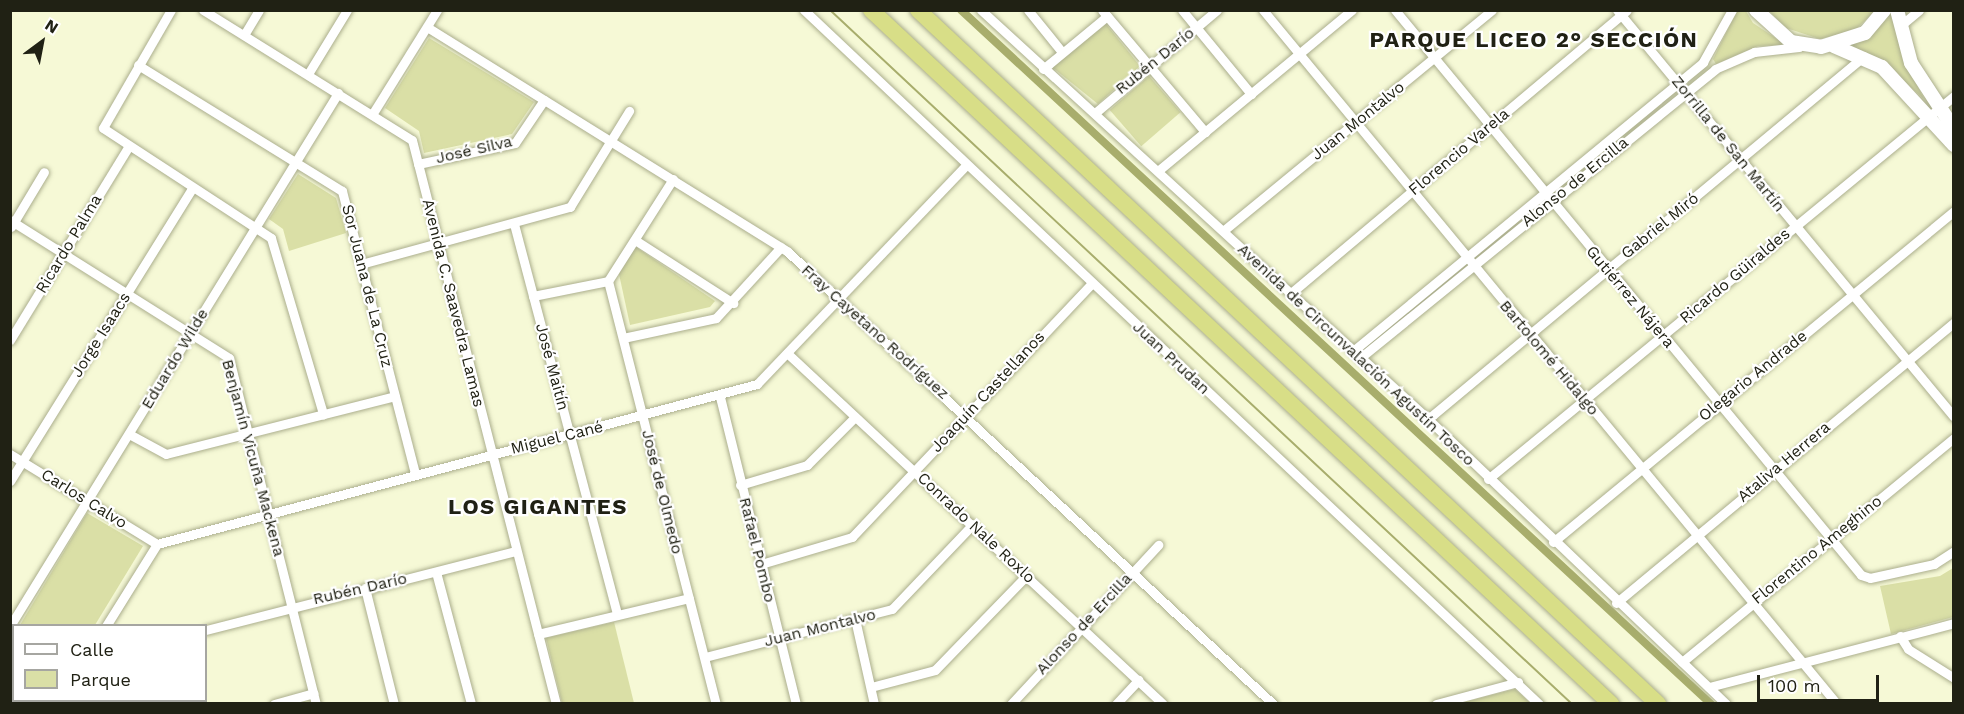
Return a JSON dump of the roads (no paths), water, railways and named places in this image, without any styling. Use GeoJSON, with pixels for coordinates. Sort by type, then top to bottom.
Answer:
{"type":"FeatureCollection","features":[{"type":"Feature","properties":{"kind":"highway"},"geometry":{"type":"LineString","coordinates":[[871,10],[1611,704]]}},
{"type":"Feature","properties":{"kind":"highway"},"geometry":{"type":"LineString","coordinates":[[918,10],[1658,704]]}},
{"type":"Feature","properties":{"kind":"street"},"geometry":{"type":"LineString","coordinates":[[171,10],[102,123],[106,134],[256,228],[275,245],[323,414]]}},
{"type":"Feature","properties":{"kind":"street","name":"Avenida C. Saavedra Lamas"},"geometry":{"type":"LineString","coordinates":[[203,10],[408,135],[418,164],[556,704]]}},
{"type":"Feature","properties":{"kind":"street"},"geometry":{"type":"LineString","coordinates":[[244,35],[259,10]]}},
{"type":"Feature","properties":{"kind":"street"},"geometry":{"type":"LineString","coordinates":[[308,74],[347,10]]}},
{"type":"Feature","properties":{"kind":"street"},"geometry":{"type":"LineString","coordinates":[[373,113],[437,10]]}},
{"type":"Feature","properties":{"kind":"street","name":"Juan Prudan"},"geometry":{"type":"LineString","coordinates":[[804,10],[1539,704]]}},
{"type":"Feature","properties":{"kind":"street","name":"Avenida de Circunvalación Agustín Tosco"},"geometry":{"type":"LineString","coordinates":[[981,10],[1043,69],[1159,170],[1428,419],[1616,603],[1726,704]]}},
{"type":"Feature","properties":{"kind":"street"},"geometry":{"type":"LineString","coordinates":[[1028,10],[1062,52]]}},
{"type":"Feature","properties":{"kind":"street"},"geometry":{"type":"LineString","coordinates":[[1182,10],[1251,94]]}},
{"type":"Feature","properties":{"kind":"street","name":"Rubén Darío"},"geometry":{"type":"LineString","coordinates":[[1095,113],[1217,10]]}},
{"type":"Feature","properties":{"kind":"street","name":"Bartolomé Hidalgo"},"geometry":{"type":"LineString","coordinates":[[1263,10],[1837,704]]}},
{"type":"Feature","properties":{"kind":"street"},"geometry":{"type":"LineString","coordinates":[[1159,170],[1352,10]]}},
{"type":"Feature","properties":{"kind":"street","name":"Gutiérrez Nájera"},"geometry":{"type":"LineString","coordinates":[[1395,10],[1607,270],[1861,575],[1870,578],[1934,564],[1953,551]]}},
{"type":"Feature","properties":{"kind":"street","name":"Juan Montalvo"},"geometry":{"type":"LineString","coordinates":[[1223,231],[1492,10]]}},
{"type":"Feature","properties":{"kind":"street","name":"Alonso de Ercilla"},"geometry":{"type":"LineString","coordinates":[[1356,354],[1466,257],[1678,83],[1716,47],[1732,10]]}},
{"type":"Feature","properties":{"kind":"street"},"geometry":{"type":"LineString","coordinates":[[1756,10],[1775,32],[1809,47],[1833,46],[1864,56],[1894,78],[1953,129]]}},
{"type":"Feature","properties":{"kind":"street"},"geometry":{"type":"LineString","coordinates":[[1833,46],[1864,33],[1884,10]]}},
{"type":"Feature","properties":{"kind":"street"},"geometry":{"type":"LineString","coordinates":[[1896,10],[1911,63],[1933,112],[1953,145]]}},
{"type":"Feature","properties":{"kind":"street"},"geometry":{"type":"LineString","coordinates":[[1900,26],[1919,10]]}},
{"type":"Feature","properties":{"kind":"street","name":"Zorrilla de San Martín"},"geometry":{"type":"LineString","coordinates":[[1622,12],[1740,160],[1953,417]]}},
{"type":"Feature","properties":{"kind":"street","name":"Florencio Varela"},"geometry":{"type":"LineString","coordinates":[[1291,293],[1622,12]]}},
{"type":"Feature","properties":{"kind":"street"},"geometry":{"type":"LineString","coordinates":[[1043,69],[1105,13],[1205,132]]}},
{"type":"Feature","properties":{"kind":"street","name":"Fray Cayetano Rodríguez"},"geometry":{"type":"LineString","coordinates":[[427,27],[781,247],[966,415],[1273,704]]}},
{"type":"Feature","properties":{"kind":"street","name":"Alonso de Ercilla"},"geometry":{"type":"LineString","coordinates":[[1356,354],[1473,265],[1686,93],[1740,55],[1809,47]]}},
{"type":"Feature","properties":{"kind":"street","name":"Gabriel Miró"},"geometry":{"type":"LineString","coordinates":[[1428,419],[1864,56]]}},
{"type":"Feature","properties":{"kind":"street","name":"Sor Juana de La Cruz"},"geometry":{"type":"LineString","coordinates":[[138,65],[342,191],[416,474]]}},
{"type":"Feature","properties":{"kind":"street","name":"Eduardo Wilde"},"geometry":{"type":"LineString","coordinates":[[10,626],[338,93]]}},
{"type":"Feature","properties":{"kind":"street","name":"Ricardo Güiraldes"},"geometry":{"type":"LineString","coordinates":[[1488,479],[1585,402],[1953,96]]}},
{"type":"Feature","properties":{"kind":"street","name":"José Silva"},"geometry":{"type":"LineString","coordinates":[[418,164],[515,143],[544,100]]}},
{"type":"Feature","properties":{"kind":"street"},"geometry":{"type":"LineString","coordinates":[[361,264],[570,207],[629,111]]}},
{"type":"Feature","properties":{"kind":"street","name":"Ricardo Palma"},"geometry":{"type":"LineString","coordinates":[[10,340],[127,149]]}},
{"type":"Feature","properties":{"kind":"street","name":"Miguel Cané"},"geometry":{"type":"LineString","coordinates":[[158,544],[491,454],[720,397],[762,381],[966,165]]}},
{"type":"Feature","properties":{"kind":"street"},"geometry":{"type":"LineString","coordinates":[[12,223],[44,172]]}},
{"type":"Feature","properties":{"kind":"street"},"geometry":{"type":"LineString","coordinates":[[533,296],[608,281],[674,179]]}},
{"type":"Feature","properties":{"kind":"street","name":"Jorge Isaacs"},"geometry":{"type":"LineString","coordinates":[[10,481],[192,189]]}},
{"type":"Feature","properties":{"kind":"street","name":"Olegario Andrade"},"geometry":{"type":"LineString","coordinates":[[1553,542],[1953,211]]}},
{"type":"Feature","properties":{"kind":"street","name":"Benjamín Vicuña Mackena"},"geometry":{"type":"LineString","coordinates":[[12,223],[191,332],[229,358],[293,604],[316,704]]}},
{"type":"Feature","properties":{"kind":"street","name":"José Maitín"},"geometry":{"type":"LineString","coordinates":[[514,224],[617,615]]}},
{"type":"Feature","properties":{"kind":"street"},"geometry":{"type":"LineString","coordinates":[[635,240],[733,303]]}},
{"type":"Feature","properties":{"kind":"street"},"geometry":{"type":"LineString","coordinates":[[623,338],[711,321],[733,303],[781,247]]}},
{"type":"Feature","properties":{"kind":"street","name":"José de Olmedo"},"geometry":{"type":"LineString","coordinates":[[608,281],[716,704]]}},
{"type":"Feature","properties":{"kind":"street","name":"Joaquín Castellanos"},"geometry":{"type":"LineString","coordinates":[[761,564],[846,541],[1092,283]]}},
{"type":"Feature","properties":{"kind":"street","name":"Ataliva Herrera"},"geometry":{"type":"LineString","coordinates":[[1616,603],[1953,322]]}},
{"type":"Feature","properties":{"kind":"street","name":"Conrado Nale Roxlo"},"geometry":{"type":"LineString","coordinates":[[787,354],[915,470],[1163,704]]}},
{"type":"Feature","properties":{"kind":"street"},"geometry":{"type":"LineString","coordinates":[[129,434],[161,454],[395,396]]}},
{"type":"Feature","properties":{"kind":"street","name":"Rafael Pombo"},"geometry":{"type":"LineString","coordinates":[[720,397],[796,704]]}},
{"type":"Feature","properties":{"kind":"street"},"geometry":{"type":"LineString","coordinates":[[740,485],[807,465],[855,417]]}},
{"type":"Feature","properties":{"kind":"street","name":"Florentino Ameghino"},"geometry":{"type":"LineString","coordinates":[[1682,663],[1953,438]]}},
{"type":"Feature","properties":{"kind":"street","name":"Carlos Calvo"},"geometry":{"type":"LineString","coordinates":[[10,454],[158,544]]}},
{"type":"Feature","properties":{"kind":"street","name":"Juan Montalvo"},"geometry":{"type":"LineString","coordinates":[[705,657],[855,619],[896,606],[973,524]]}},
{"type":"Feature","properties":{"kind":"street"},"geometry":{"type":"LineString","coordinates":[[107,624],[158,544]]}},
{"type":"Feature","properties":{"kind":"street","name":"Alonso de Ercilla"},"geometry":{"type":"LineString","coordinates":[[1011,704],[1158,545]]}},
{"type":"Feature","properties":{"kind":"street","name":"Rubén Darío"},"geometry":{"type":"LineString","coordinates":[[207,630],[293,604],[436,572],[516,551]]}},
{"type":"Feature","properties":{"kind":"street"},"geometry":{"type":"LineString","coordinates":[[436,572],[471,704]]}},
{"type":"Feature","properties":{"kind":"street"},"geometry":{"type":"LineString","coordinates":[[871,687],[934,669],[1026,576]]}},
{"type":"Feature","properties":{"kind":"street"},"geometry":{"type":"LineString","coordinates":[[365,588],[394,704]]}},
{"type":"Feature","properties":{"kind":"street"},"geometry":{"type":"LineString","coordinates":[[538,634],[689,598]]}},
{"type":"Feature","properties":{"kind":"street"},"geometry":{"type":"LineString","coordinates":[[855,619],[874,704]]}},
{"type":"Feature","properties":{"kind":"street"},"geometry":{"type":"LineString","coordinates":[[1708,687],[1953,623]]}},
{"type":"Feature","properties":{"kind":"street"},"geometry":{"type":"LineString","coordinates":[[1900,636],[1908,649],[1953,678]]}},
{"type":"Feature","properties":{"kind":"street"},"geometry":{"type":"LineString","coordinates":[[1116,704],[1138,680]]}},
{"type":"Feature","properties":{"kind":"street"},"geometry":{"type":"LineString","coordinates":[[1436,704],[1518,682]]}},
{"type":"Feature","properties":{"kind":"street"},"geometry":{"type":"LineString","coordinates":[[274,704],[314,693]]}},
{"type":"Feature","properties":{"kind":"waterway"},"geometry":{"type":"LineString","coordinates":[[830,10],[1572,704]]}},
{"type":"Feature","properties":{"kind":"waterway"},"geometry":{"type":"LineString","coordinates":[[961,10],[1711,704]]}},
{"type":"Feature","properties":{"kind":"district","name":"PARQUE LICEO 2° SECCIÓN"},"geometry":{"type":"Point","coordinates":[1534,40]}},
{"type":"Feature","properties":{"kind":"district","name":"LOS GIGANTES"},"geometry":{"type":"Point","coordinates":[538,507]}}]}
